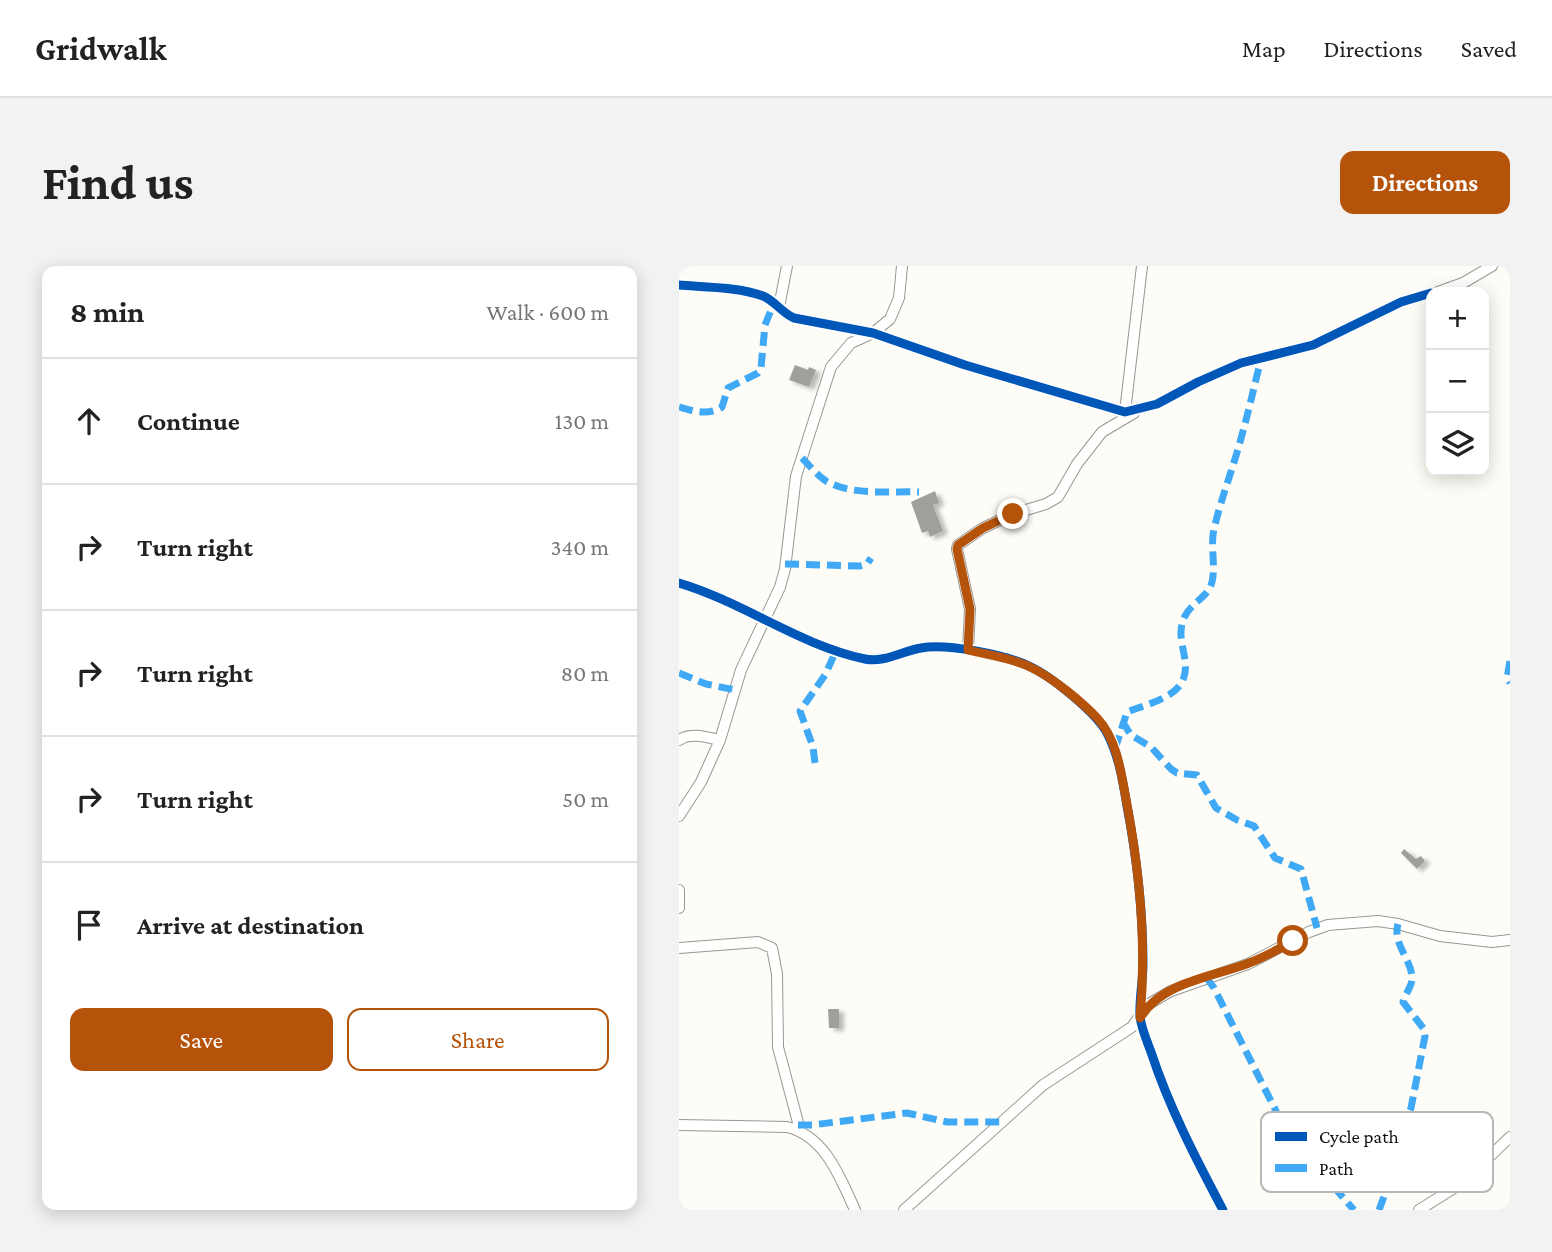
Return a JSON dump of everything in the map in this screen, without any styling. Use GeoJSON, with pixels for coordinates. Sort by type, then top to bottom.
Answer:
{"type":"FeatureCollection","features":[{"type":"Feature","properties":{"kind":"street"},"geometry":{"type":"LineString","coordinates":[[779,307],[786,266]]}},
{"type":"Feature","properties":{"kind":"street"},"geometry":{"type":"LineString","coordinates":[[679,816],[701,782],[720,740],[741,670],[780,587],[785,569],[796,476],[831,367],[851,342],[873,333],[890,319],[895,311],[902,266]]}},
{"type":"Feature","properties":{"kind":"street"},"geometry":{"type":"LineString","coordinates":[[1125,412],[1142,266]]}},
{"type":"Feature","properties":{"kind":"street"},"geometry":{"type":"LineString","coordinates":[[1452,287],[1492,266]]}},
{"type":"Feature","properties":{"kind":"street"},"geometry":{"type":"LineString","coordinates":[[679,285],[754,293],[763,296],[795,318],[873,333],[965,365],[1125,412],[1141,410]]}},
{"type":"Feature","properties":{"kind":"street"},"geometry":{"type":"LineString","coordinates":[[968,650],[970,609],[958,545],[983,528],[1058,497],[1077,464],[1102,432],[1226,369],[1313,345],[1401,302],[1426,294]]}},
{"type":"Feature","properties":{"kind":"street"},"geometry":{"type":"LineString","coordinates":[[679,583],[723,598],[836,651],[866,659],[882,660],[923,647],[968,650],[1029,666],[1099,720],[1108,733],[1121,772],[1141,891],[1143,963],[1140,1018],[1156,1067],[1188,1144],[1223,1210]]}},
{"type":"Feature","properties":{"kind":"street"},"geometry":{"type":"LineString","coordinates":[[679,740],[692,735],[720,740]]}},
{"type":"Feature","properties":{"kind":"street"},"geometry":{"type":"LineString","coordinates":[[679,890],[679,908]]}},
{"type":"Feature","properties":{"kind":"street"},"geometry":{"type":"LineString","coordinates":[[904,1210],[1043,1085],[1132,1027],[1147,1005],[1157,998],[1206,977],[1248,964],[1319,927],[1328,925],[1378,921],[1440,936],[1492,942],[1510,940]]}},
{"type":"Feature","properties":{"kind":"street"},"geometry":{"type":"LineString","coordinates":[[679,948],[758,943],[772,948],[777,974],[778,1047],[800,1130]]}},
{"type":"Feature","properties":{"kind":"street"},"geometry":{"type":"LineString","coordinates":[[679,1125],[786,1126],[800,1130],[830,1156],[855,1210]]}},
{"type":"Feature","properties":{"kind":"street"},"geometry":{"type":"LineString","coordinates":[[1493,1153],[1510,1137]]}},
{"type":"Feature","properties":{"kind":"street"},"geometry":{"type":"LineString","coordinates":[[1419,1210],[1447,1192]]}},
{"type":"Feature","properties":{"kind":"building"},"geometry":{"type":"Polygon","coordinates":[[[795,365],[816,370],[809,387],[789,380],[795,365]]]}},
{"type":"Feature","properties":{"kind":"building"},"geometry":{"type":"Polygon","coordinates":[[[935,491],[939,503],[933,505],[943,531],[930,537],[928,531],[922,533],[911,502],[935,491]]]}},
{"type":"Feature","properties":{"kind":"building"},"geometry":{"type":"Polygon","coordinates":[[[1404,849],[1416,859],[1421,856],[1425,861],[1417,869],[1401,853],[1404,849]]]}},
{"type":"Feature","properties":{"kind":"building"},"geometry":{"type":"Polygon","coordinates":[[[828,1009],[839,1009],[839,1028],[829,1028],[828,1009]]]}},
{"type":"Feature","properties":{"kind":"marked path"},"geometry":{"type":"LineString","coordinates":[[679,407],[701,412],[717,410],[722,407],[728,388],[758,373],[761,368],[765,325],[774,303]]}},
{"type":"Feature","properties":{"kind":"marked path"},"geometry":{"type":"LineString","coordinates":[[1115,749],[1127,712],[1172,693],[1185,675],[1182,624],[1188,611],[1206,593],[1212,582],[1214,529],[1243,432],[1261,359]]}},
{"type":"Feature","properties":{"kind":"marked path"},"geometry":{"type":"LineString","coordinates":[[802,458],[823,479],[836,486],[871,492],[919,492]]}},
{"type":"Feature","properties":{"kind":"marked path"},"geometry":{"type":"LineString","coordinates":[[785,564],[860,566],[867,564],[871,558]]}},
{"type":"Feature","properties":{"kind":"marked path"},"geometry":{"type":"LineString","coordinates":[[815,763],[813,747],[800,711],[825,675],[836,651]]}},
{"type":"Feature","properties":{"kind":"marked path"},"geometry":{"type":"LineString","coordinates":[[1510,661],[1507,678],[1510,683]]}},
{"type":"Feature","properties":{"kind":"marked path"},"geometry":{"type":"LineString","coordinates":[[679,673],[706,684],[735,690]]}},
{"type":"Feature","properties":{"kind":"marked path"},"geometry":{"type":"LineString","coordinates":[[1122,721],[1131,735],[1151,747],[1171,769],[1177,773],[1197,775],[1216,808],[1254,826],[1275,858],[1301,869],[1317,928]]}},
{"type":"Feature","properties":{"kind":"marked path"},"geometry":{"type":"LineString","coordinates":[[1398,924],[1398,939],[1412,980],[1403,1002],[1424,1029],[1425,1036],[1409,1112]]}},
{"type":"Feature","properties":{"kind":"marked path"},"geometry":{"type":"LineString","coordinates":[[1206,977],[1276,1112]]}},
{"type":"Feature","properties":{"kind":"marked path"},"geometry":{"type":"LineString","coordinates":[[798,1125],[907,1113],[947,1122],[1002,1122]]}},
{"type":"Feature","properties":{"kind":"marked path"},"geometry":{"type":"LineString","coordinates":[[1338,1192],[1354,1210]]}},
{"type":"Feature","properties":{"kind":"marked path"},"geometry":{"type":"LineString","coordinates":[[1379,1210],[1386,1192]]}},
{"type":"Feature","properties":{"kind":"cycle path"},"geometry":{"type":"LineString","coordinates":[[679,285],[754,293],[767,298],[794,318],[873,333],[965,365],[1125,412],[1157,404],[1241,363],[1313,345],[1401,302],[1426,294]]}},
{"type":"Feature","properties":{"kind":"cycle path"},"geometry":{"type":"LineString","coordinates":[[679,583],[726,601],[817,644],[865,659],[879,659],[914,649],[945,647],[976,651],[1019,662],[1049,678],[1073,696],[1103,726],[1118,761],[1134,845],[1142,924],[1142,1025],[1175,1113],[1223,1210]]}},
{"type":"Feature","properties":{"kind":"route"},"geometry":{"type":"LineString","coordinates":[[1013,514],[983,528],[958,545],[970,609],[968,650],[1007,659],[1041,673],[1079,702],[1099,720],[1108,733],[1121,772],[1141,891],[1143,963],[1140,1018],[1147,1005],[1157,998],[1206,977],[1248,964],[1293,941]]}}]}
